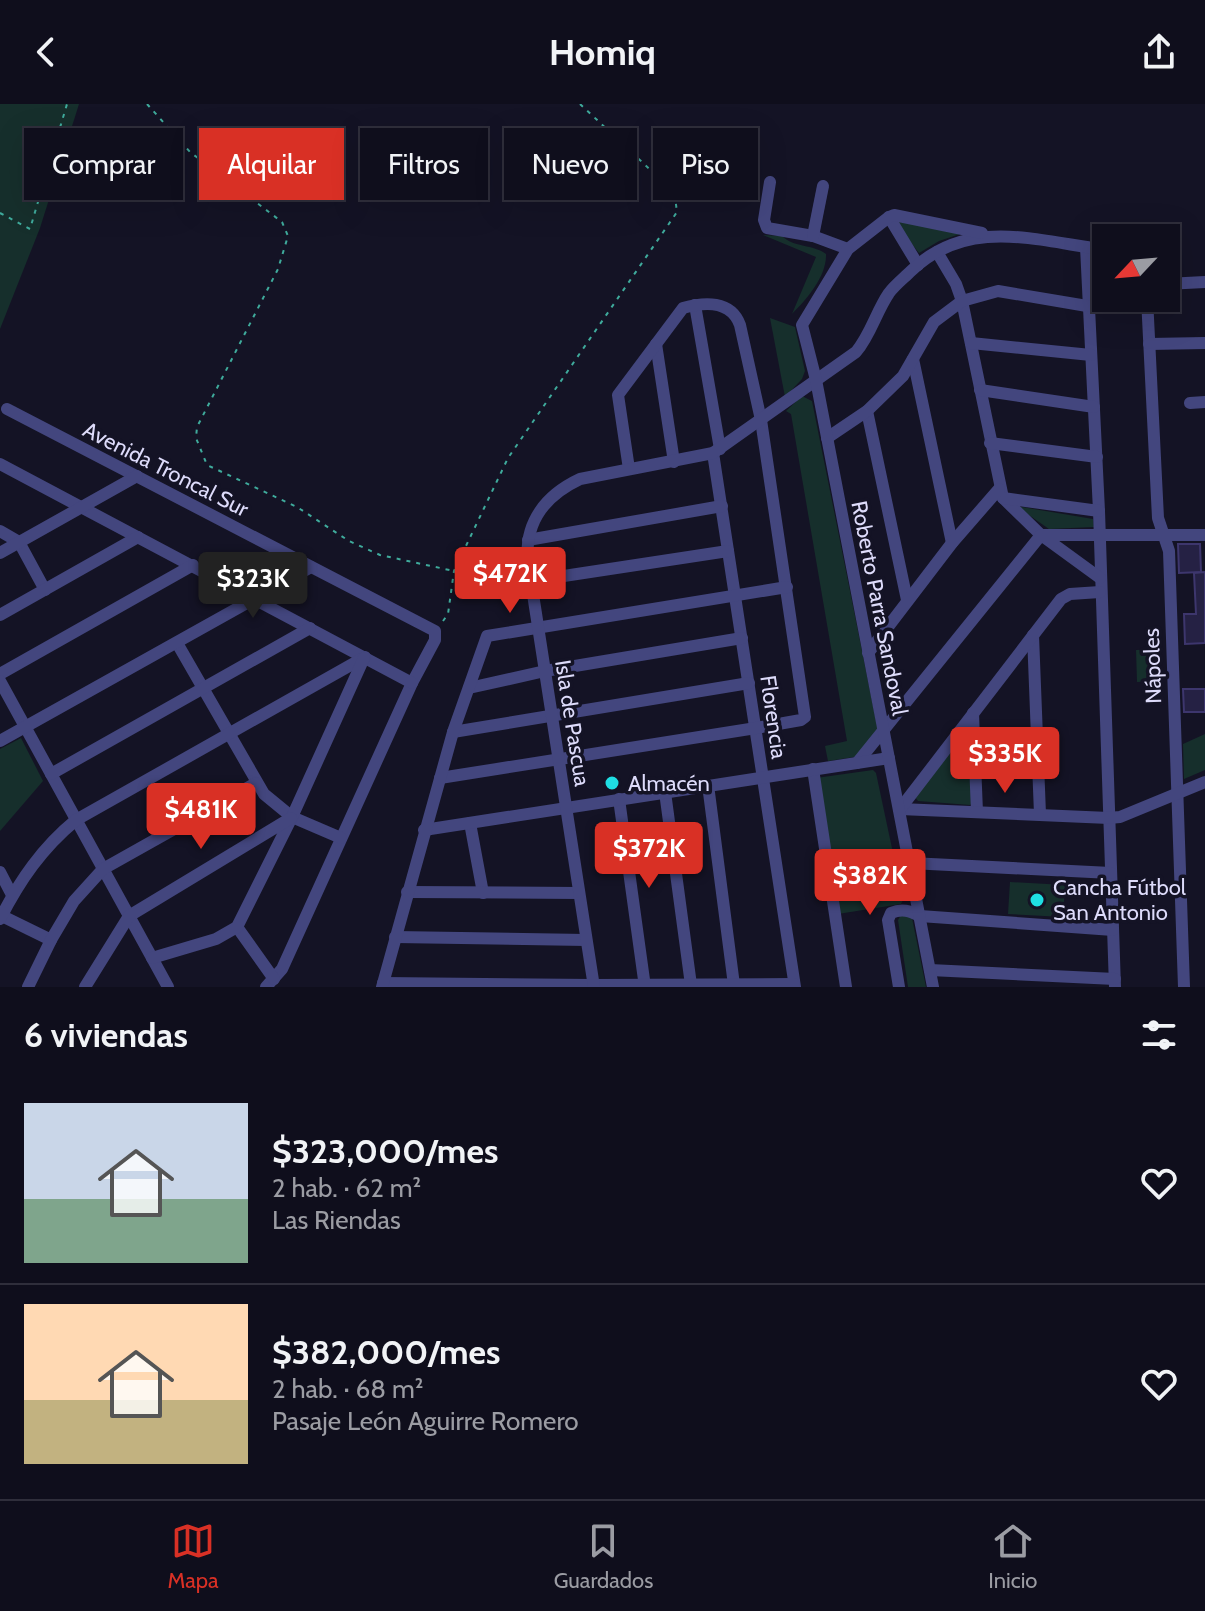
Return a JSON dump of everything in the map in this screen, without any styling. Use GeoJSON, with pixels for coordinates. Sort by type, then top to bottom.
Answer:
{"type":"FeatureCollection","features":[{"type":"Feature","properties":{"kind":"street"},"geometry":{"type":"LineString","coordinates":[[770,182],[764,220],[767,228],[813,236],[848,249]]}},
{"type":"Feature","properties":{"kind":"street"},"geometry":{"type":"LineString","coordinates":[[813,236],[823,186]]}},
{"type":"Feature","properties":{"kind":"street"},"geometry":{"type":"LineString","coordinates":[[918,265],[889,217],[894,215],[993,235],[1092,248]]}},
{"type":"Feature","properties":{"kind":"street","name":"Roberto Parra Sandoval"},"geometry":{"type":"LineString","coordinates":[[889,217],[848,249],[802,325],[816,380],[933,987]]}},
{"type":"Feature","properties":{"kind":"street"},"geometry":{"type":"LineString","coordinates":[[717,451],[856,352],[865,341],[890,291],[918,265],[953,243],[993,235]]}},
{"type":"Feature","properties":{"kind":"street"},"geometry":{"type":"LineString","coordinates":[[930,970],[1115,983],[1097,457],[1086,247]]}},
{"type":"Feature","properties":{"kind":"street"},"geometry":{"type":"LineString","coordinates":[[937,252],[962,301],[1001,494],[1041,535],[1100,578]]}},
{"type":"Feature","properties":{"kind":"street"},"geometry":{"type":"LineString","coordinates":[[1180,283],[1205,282]]}},
{"type":"Feature","properties":{"kind":"street"},"geometry":{"type":"LineString","coordinates":[[827,438],[867,411],[903,376],[934,322],[962,301],[998,291],[1087,306]]}},
{"type":"Feature","properties":{"kind":"street"},"geometry":{"type":"LineString","coordinates":[[440,778],[756,728],[805,717],[761,420],[736,315],[725,307],[711,303],[683,308],[618,395],[629,469]]}},
{"type":"Feature","properties":{"kind":"street","name":"Florencia"},"geometry":{"type":"LineString","coordinates":[[695,305],[728,551],[794,985]]}},
{"type":"Feature","properties":{"kind":"street","name":"Nápoles"},"geometry":{"type":"LineString","coordinates":[[1148,312],[1158,518],[1169,551],[1184,987]]}},
{"type":"Feature","properties":{"kind":"street"},"geometry":{"type":"LineString","coordinates":[[971,343],[1091,355]]}},
{"type":"Feature","properties":{"kind":"street"},"geometry":{"type":"LineString","coordinates":[[1149,344],[1205,343]]}},
{"type":"Feature","properties":{"kind":"street"},"geometry":{"type":"LineString","coordinates":[[656,344],[674,462]]}},
{"type":"Feature","properties":{"kind":"street"},"geometry":{"type":"LineString","coordinates":[[913,359],[952,543]]}},
{"type":"Feature","properties":{"kind":"street"},"geometry":{"type":"LineString","coordinates":[[980,390],[1094,407]]}},
{"type":"Feature","properties":{"kind":"street"},"geometry":{"type":"LineString","coordinates":[[1190,403],[1205,402]]}},
{"type":"Feature","properties":{"kind":"street","name":"Avenida Troncal Sur"},"geometry":{"type":"LineString","coordinates":[[7,409],[435,631]]}},
{"type":"Feature","properties":{"kind":"street"},"geometry":{"type":"LineString","coordinates":[[867,411],[907,600]]}},
{"type":"Feature","properties":{"kind":"street"},"geometry":{"type":"LineString","coordinates":[[990,443],[1097,457]]}},
{"type":"Feature","properties":{"kind":"street","name":"Isla de Pascua"},"geometry":{"type":"LineString","coordinates":[[594,986],[526,550],[528,540],[541,507],[561,488],[580,479],[717,451]]}},
{"type":"Feature","properties":{"kind":"street"},"geometry":{"type":"LineString","coordinates":[[0,464],[412,683]]}},
{"type":"Feature","properties":{"kind":"street"},"geometry":{"type":"LineString","coordinates":[[0,553],[137,476]]}},
{"type":"Feature","properties":{"kind":"street"},"geometry":{"type":"LineString","coordinates":[[868,653],[952,543],[1001,494]]}},
{"type":"Feature","properties":{"kind":"street"},"geometry":{"type":"LineString","coordinates":[[1001,494],[1099,511]]}},
{"type":"Feature","properties":{"kind":"street"},"geometry":{"type":"LineString","coordinates":[[528,540],[722,506]]}},
{"type":"Feature","properties":{"kind":"street"},"geometry":{"type":"LineString","coordinates":[[0,531],[19,542],[45,590]]}},
{"type":"Feature","properties":{"kind":"street"},"geometry":{"type":"LineString","coordinates":[[1041,535],[1205,535]]}},
{"type":"Feature","properties":{"kind":"street"},"geometry":{"type":"LineString","coordinates":[[857,763],[1041,535]]}},
{"type":"Feature","properties":{"kind":"street"},"geometry":{"type":"LineString","coordinates":[[0,615],[138,537]]}},
{"type":"Feature","properties":{"kind":"street"},"geometry":{"type":"LineString","coordinates":[[531,581],[728,551]]}},
{"type":"Feature","properties":{"kind":"street"},"geometry":{"type":"LineString","coordinates":[[0,674],[193,565]]}},
{"type":"Feature","properties":{"kind":"street"},"geometry":{"type":"LineString","coordinates":[[0,741],[311,567]]}},
{"type":"Feature","properties":{"kind":"street"},"geometry":{"type":"LineString","coordinates":[[787,587],[487,636],[453,732],[382,985],[794,985]]}},
{"type":"Feature","properties":{"kind":"street"},"geometry":{"type":"LineString","coordinates":[[900,809],[1064,596],[1100,592]]}},
{"type":"Feature","properties":{"kind":"street"},"geometry":{"type":"LineString","coordinates":[[51,774],[310,628]]}},
{"type":"Feature","properties":{"kind":"street"},"geometry":{"type":"LineString","coordinates":[[237,927],[270,983],[282,969],[412,683],[435,640],[435,631]]}},
{"type":"Feature","properties":{"kind":"street"},"geometry":{"type":"LineString","coordinates":[[1033,635],[1040,814]]}},
{"type":"Feature","properties":{"kind":"street"},"geometry":{"type":"LineString","coordinates":[[469,688],[545,671],[742,638]]}},
{"type":"Feature","properties":{"kind":"street"},"geometry":{"type":"LineString","coordinates":[[177,643],[256,783],[274,804],[292,817],[341,838]]}},
{"type":"Feature","properties":{"kind":"street"},"geometry":{"type":"LineString","coordinates":[[51,940],[1,917],[38,857],[76,820],[365,657]]}},
{"type":"Feature","properties":{"kind":"street"},"geometry":{"type":"LineString","coordinates":[[152,958],[216,939],[237,927],[292,817],[365,657]]}},
{"type":"Feature","properties":{"kind":"street"},"geometry":{"type":"LineString","coordinates":[[0,681],[168,987]]}},
{"type":"Feature","properties":{"kind":"street"},"geometry":{"type":"LineString","coordinates":[[453,732],[749,683]]}},
{"type":"Feature","properties":{"kind":"street"},"geometry":{"type":"LineString","coordinates":[[973,713],[977,812]]}},
{"type":"Feature","properties":{"kind":"street"},"geometry":{"type":"LineString","coordinates":[[424,830],[889,758]]}},
{"type":"Feature","properties":{"kind":"street"},"geometry":{"type":"LineString","coordinates":[[813,769],[846,987]]}},
{"type":"Feature","properties":{"kind":"street"},"geometry":{"type":"LineString","coordinates":[[900,809],[1109,818],[1120,817],[1205,782]]}},
{"type":"Feature","properties":{"kind":"street"},"geometry":{"type":"LineString","coordinates":[[28,987],[74,901],[103,869],[256,783]]}},
{"type":"Feature","properties":{"kind":"street"},"geometry":{"type":"LineString","coordinates":[[708,785],[734,985]]}},
{"type":"Feature","properties":{"kind":"street"},"geometry":{"type":"LineString","coordinates":[[665,792],[691,985]]}},
{"type":"Feature","properties":{"kind":"street"},"geometry":{"type":"LineString","coordinates":[[619,799],[644,986]]}},
{"type":"Feature","properties":{"kind":"street"},"geometry":{"type":"LineString","coordinates":[[85,987],[129,916],[292,817]]}},
{"type":"Feature","properties":{"kind":"street"},"geometry":{"type":"LineString","coordinates":[[470,823],[483,893]]}},
{"type":"Feature","properties":{"kind":"street"},"geometry":{"type":"LineString","coordinates":[[910,863],[1111,873]]}},
{"type":"Feature","properties":{"kind":"street"},"geometry":{"type":"LineString","coordinates":[[0,872],[12,895]]}},
{"type":"Feature","properties":{"kind":"street"},"geometry":{"type":"LineString","coordinates":[[407,892],[579,893]]}},
{"type":"Feature","properties":{"kind":"street"},"geometry":{"type":"LineString","coordinates":[[899,987],[889,916],[896,911],[905,910],[920,916],[1113,930]]}},
{"type":"Feature","properties":{"kind":"street"},"geometry":{"type":"LineString","coordinates":[[395,937],[586,940]]}},
{"type":"Feature","properties":{"kind":"path"},"geometry":{"type":"LineString","coordinates":[[0,213],[30,229],[67,104]]}},
{"type":"Feature","properties":{"kind":"path"},"geometry":{"type":"LineString","coordinates":[[147,104],[190,152],[282,222],[288,236],[278,269],[197,427],[196,438],[207,465],[297,507],[349,541],[380,555],[454,571]]}},
{"type":"Feature","properties":{"kind":"path"},"geometry":{"type":"LineString","coordinates":[[435,631],[448,614],[454,571],[508,458],[677,212],[675,197],[658,177],[580,104]]}},
{"type":"Feature","properties":{"kind":"green space"},"geometry":{"type":"Polygon","coordinates":[[[0,104],[79,104],[71,128],[24,128],[24,200],[49,200],[0,329],[0,104]]]}},
{"type":"Feature","properties":{"kind":"green space"},"geometry":{"type":"Polygon","coordinates":[[[894,221],[966,232],[939,241],[919,253],[894,221]]]}},
{"type":"Feature","properties":{"kind":"green space"},"geometry":{"type":"Polygon","coordinates":[[[763,235],[782,236],[826,254],[820,279],[792,314],[816,257],[763,235]]]}},
{"type":"Feature","properties":{"kind":"green space"},"geometry":{"type":"Polygon","coordinates":[[[770,318],[795,327],[805,371],[802,379],[785,397],[770,318]]]}},
{"type":"Feature","properties":{"kind":"green space"},"geometry":{"type":"Polygon","coordinates":[[[802,396],[812,401],[878,731],[861,756],[828,761],[825,746],[847,741],[791,414],[786,411],[802,396]]]}},
{"type":"Feature","properties":{"kind":"green space"},"geometry":{"type":"Polygon","coordinates":[[[1016,506],[1093,519],[1094,527],[1049,529],[1016,506]]]}},
{"type":"Feature","properties":{"kind":"green space"},"geometry":{"type":"Polygon","coordinates":[[[1160,649],[1161,681],[1137,682],[1136,650],[1160,649]]]}},
{"type":"Feature","properties":{"kind":"green space"},"geometry":{"type":"Polygon","coordinates":[[[968,728],[973,802],[970,805],[918,801],[915,797],[968,728]]]}},
{"type":"Feature","properties":{"kind":"green space"},"geometry":{"type":"Polygon","coordinates":[[[1205,734],[1205,770],[1184,779],[1183,744],[1205,734]]]}},
{"type":"Feature","properties":{"kind":"green space"},"geometry":{"type":"Polygon","coordinates":[[[21,738],[43,781],[0,831],[0,749],[21,738]]]}},
{"type":"Feature","properties":{"kind":"green space"},"geometry":{"type":"Polygon","coordinates":[[[873,770],[903,900],[901,904],[838,914],[816,778],[873,770]]]}},
{"type":"Feature","properties":{"kind":"green space","name":"Cancha Fútbol San Antonio"},"geometry":{"type":"Polygon","coordinates":[[[1010,882],[1065,885],[1063,917],[1008,914],[1010,882]]]}},
{"type":"Feature","properties":{"kind":"green space"},"geometry":{"type":"Polygon","coordinates":[[[901,915],[912,918],[926,987],[908,987],[898,920],[901,915]]]}},
{"type":"Feature","properties":{"kind":"building"},"geometry":{"type":"Polygon","coordinates":[[[1178,544],[1200,544],[1201,572],[1179,573],[1178,544]]]}},
{"type":"Feature","properties":{"kind":"building"},"geometry":{"type":"Polygon","coordinates":[[[1205,572],[1205,643],[1185,644],[1184,614],[1196,614],[1194,573],[1205,572]]]}},
{"type":"Feature","properties":{"kind":"building"},"geometry":{"type":"Polygon","coordinates":[[[1183,689],[1205,689],[1205,712],[1184,712],[1183,689]]]}},
{"type":"Feature","properties":{"kind":"place","name":"Almacén"},"geometry":{"type":"Point","coordinates":[612,783]}},
{"type":"Feature","properties":{"kind":"place","name":"Cancha Fútbol San Antonio"},"geometry":{"type":"Point","coordinates":[1037,900]}}]}
